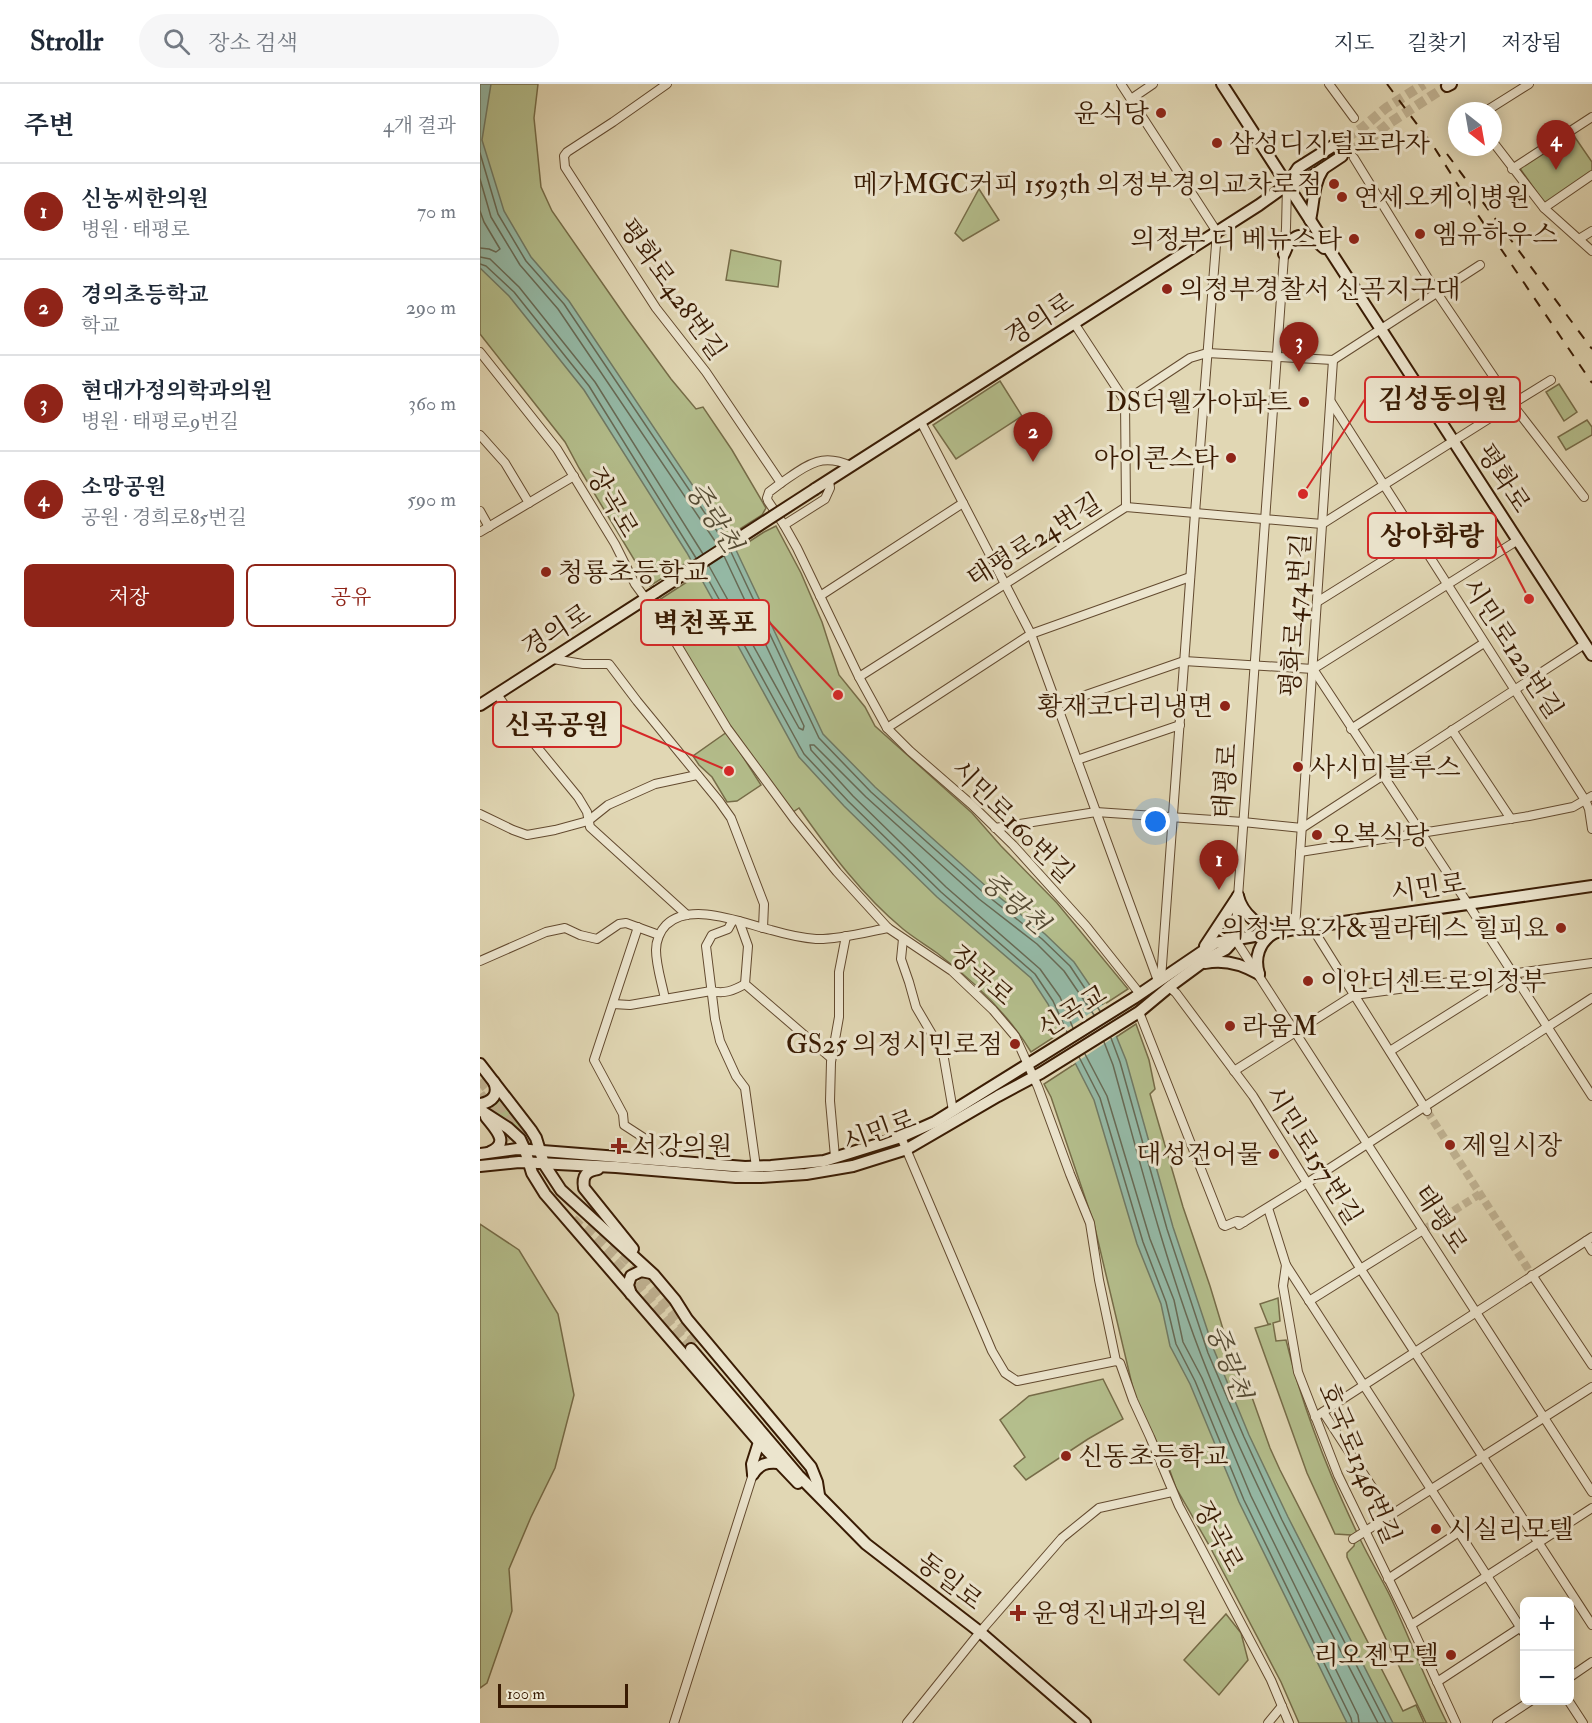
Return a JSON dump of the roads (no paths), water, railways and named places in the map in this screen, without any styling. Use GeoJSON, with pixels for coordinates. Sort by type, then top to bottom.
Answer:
{"type":"FeatureCollection","features":[{"type":"Feature","properties":{"kind":"street","name":"평화로428번길"},"geometry":{"type":"LineString","coordinates":[[667,84],[567,152],[564,156],[565,167],[656,308],[713,381],[781,483]]}},
{"type":"Feature","properties":{"kind":"street"},"geometry":{"type":"LineString","coordinates":[[1121,84],[1217,232],[1190,577],[1163,982]]}},
{"type":"Feature","properties":{"kind":"street"},"geometry":{"type":"LineString","coordinates":[[1131,99],[1153,84]]}},
{"type":"Feature","properties":{"kind":"street","name":"평화로"},"geometry":{"type":"LineString","coordinates":[[1222,84],[1592,655]]}},
{"type":"Feature","properties":{"kind":"street"},"geometry":{"type":"LineString","coordinates":[[1329,84],[1354,118]]}},
{"type":"Feature","properties":{"kind":"street"},"geometry":{"type":"LineString","coordinates":[[1500,102],[1529,84]]}},
{"type":"Feature","properties":{"kind":"street"},"geometry":{"type":"LineString","coordinates":[[1512,169],[1592,117]]}},
{"type":"Feature","properties":{"kind":"street","name":"경의로"},"geometry":{"type":"LineString","coordinates":[[1287,185],[1298,168],[1333,146]]}},
{"type":"Feature","properties":{"kind":"street"},"geometry":{"type":"LineString","coordinates":[[1502,155],[1544,208],[1592,251]]}},
{"type":"Feature","properties":{"kind":"street","name":"경의로"},"geometry":{"type":"LineString","coordinates":[[480,705],[1287,185],[1306,180],[1342,156]]}},
{"type":"Feature","properties":{"kind":"street"},"geometry":{"type":"LineString","coordinates":[[1354,158],[1437,293],[1512,404],[1584,497]]}},
{"type":"Feature","properties":{"kind":"street"},"geometry":{"type":"LineString","coordinates":[[1310,220],[1316,184],[1324,168]]}},
{"type":"Feature","properties":{"kind":"street"},"geometry":{"type":"LineString","coordinates":[[1544,208],[1592,175]]}},
{"type":"Feature","properties":{"kind":"street","name":"태평로"},"geometry":{"type":"LineString","coordinates":[[1287,185],[1235,939],[1592,1492]]}},
{"type":"Feature","properties":{"kind":"street"},"geometry":{"type":"LineString","coordinates":[[1579,239],[1592,231]]}},
{"type":"Feature","properties":{"kind":"street"},"geometry":{"type":"LineString","coordinates":[[1284,254],[1292,239],[1304,236],[1317,242],[1334,258]]}},
{"type":"Feature","properties":{"kind":"street"},"geometry":{"type":"LineString","coordinates":[[1125,400],[1190,358],[1207,353],[1333,360],[1480,265]]}},
{"type":"Feature","properties":{"kind":"street"},"geometry":{"type":"LineString","coordinates":[[1074,323],[1125,400],[1126,507]]}},
{"type":"Feature","properties":{"kind":"street","name":"장곡로"},"geometry":{"type":"LineString","coordinates":[[480,352],[557,448],[615,544],[635,585],[659,616],[727,728],[777,796],[837,872],[888,928],[952,971],[993,1010],[1015,1036],[1031,1063],[1038,1075],[1090,1223],[1116,1361],[1120,1363],[1172,1492],[1271,1680],[1289,1723]]}},
{"type":"Feature","properties":{"kind":"street","name":"평화로474번길"},"geometry":{"type":"LineString","coordinates":[[1295,929],[1333,360]]}},
{"type":"Feature","properties":{"kind":"street"},"geometry":{"type":"LineString","coordinates":[[1322,524],[1551,380]]}},
{"type":"Feature","properties":{"kind":"street","name":"시민로122번길"},"geometry":{"type":"LineString","coordinates":[[1330,402],[1514,689],[1588,798],[1592,829]]}},
{"type":"Feature","properties":{"kind":"street"},"geometry":{"type":"LineString","coordinates":[[921,422],[1031,634],[1096,812],[1163,982]]}},
{"type":"Feature","properties":{"kind":"street"},"geometry":{"type":"LineString","coordinates":[[480,435],[504,463],[529,503]]}},
{"type":"Feature","properties":{"kind":"street"},"geometry":{"type":"LineString","coordinates":[[781,483],[815,462],[826,459],[840,461],[851,466]]}},
{"type":"Feature","properties":{"kind":"street"},"geometry":{"type":"LineString","coordinates":[[480,532],[574,476]]}},
{"type":"Feature","properties":{"kind":"street"},"geometry":{"type":"LineString","coordinates":[[784,525],[825,498],[830,488],[830,480]]}},
{"type":"Feature","properties":{"kind":"street","name":"시민로160번길"},"geometry":{"type":"LineString","coordinates":[[781,483],[769,492],[767,498],[784,525],[859,677],[887,728],[995,828],[1086,926],[1137,996]]}},
{"type":"Feature","properties":{"kind":"street"},"geometry":{"type":"LineString","coordinates":[[820,596],[963,503]]}},
{"type":"Feature","properties":{"kind":"street","name":"태평로24번길"},"geometry":{"type":"LineString","coordinates":[[859,677],[1126,507],[1322,524]]}},
{"type":"Feature","properties":{"kind":"street"},"geometry":{"type":"LineString","coordinates":[[480,511],[489,527]]}},
{"type":"Feature","properties":{"kind":"street"},"geometry":{"type":"LineString","coordinates":[[1317,602],[1418,539]]}},
{"type":"Feature","properties":{"kind":"street"},"geometry":{"type":"LineString","coordinates":[[1057,705],[1184,661],[1312,669],[1518,540]]}},
{"type":"Feature","properties":{"kind":"street"},"geometry":{"type":"LineString","coordinates":[[887,728],[1031,634],[1190,577]]}},
{"type":"Feature","properties":{"kind":"street"},"geometry":{"type":"LineString","coordinates":[[1351,729],[1484,642]]}},
{"type":"Feature","properties":{"kind":"street"},"geometry":{"type":"LineString","coordinates":[[995,828],[1096,812],[1302,828],[1585,644]]}},
{"type":"Feature","properties":{"kind":"street"},"geometry":{"type":"LineString","coordinates":[[553,659],[583,664],[609,664],[636,701],[719,801],[731,818],[764,904],[763,928]]}},
{"type":"Feature","properties":{"kind":"street"},"geometry":{"type":"LineString","coordinates":[[1312,669],[1547,1027],[1589,1086],[1592,1096]]}},
{"type":"Feature","properties":{"kind":"street"},"geometry":{"type":"LineString","coordinates":[[497,694],[578,797],[587,812],[590,827],[687,915]]}},
{"type":"Feature","properties":{"kind":"street"},"geometry":{"type":"LineString","coordinates":[[1077,760],[1180,725]]}},
{"type":"Feature","properties":{"kind":"street"},"geometry":{"type":"LineString","coordinates":[[1452,730],[1510,819]]}},
{"type":"Feature","properties":{"kind":"street"},"geometry":{"type":"LineString","coordinates":[[480,814],[526,835],[555,830],[588,821],[608,806],[655,784],[697,775]]}},
{"type":"Feature","properties":{"kind":"street"},"geometry":{"type":"LineString","coordinates":[[1300,852],[1510,819],[1572,807],[1588,798]]}},
{"type":"Feature","properties":{"kind":"street","name":"시민로"},"geometry":{"type":"LineString","coordinates":[[1137,996],[1201,958],[1215,943],[1311,926],[1592,886]]}},
{"type":"Feature","properties":{"kind":"street"},"geometry":{"type":"LineString","coordinates":[[1238,896],[1243,909],[1248,914],[1266,928],[1280,931]]}},
{"type":"Feature","properties":{"kind":"street"},"geometry":{"type":"LineString","coordinates":[[1238,896],[1201,958],[1248,968],[1259,974]]}},
{"type":"Feature","properties":{"kind":"street"},"geometry":{"type":"LineString","coordinates":[[665,999],[656,949],[663,928],[674,918],[687,915],[710,915],[817,939],[888,928]]}},
{"type":"Feature","properties":{"kind":"street"},"geometry":{"type":"LineString","coordinates":[[736,920],[748,946],[745,984]]}},
{"type":"Feature","properties":{"kind":"street"},"geometry":{"type":"LineString","coordinates":[[736,920],[728,929],[712,935],[706,946],[715,1019],[720,1041],[736,1076],[745,1088],[756,1167]]}},
{"type":"Feature","properties":{"kind":"street"},"geometry":{"type":"LineString","coordinates":[[480,962],[546,933],[565,928],[597,939],[619,924],[626,923],[659,935]]}},
{"type":"Feature","properties":{"kind":"street"},"geometry":{"type":"LineString","coordinates":[[1311,926],[1425,1109]]}},
{"type":"Feature","properties":{"kind":"street"},"geometry":{"type":"LineString","coordinates":[[638,927],[594,1060],[624,1114],[624,1125],[644,1138],[661,1160]]}},
{"type":"Feature","properties":{"kind":"street"},"geometry":{"type":"LineString","coordinates":[[1259,974],[1256,963],[1262,944],[1271,935],[1280,931]]}},
{"type":"Feature","properties":{"kind":"street"},"geometry":{"type":"LineString","coordinates":[[835,1157],[830,1101],[831,1058],[838,1017],[839,972],[846,936]]}},
{"type":"Feature","properties":{"kind":"street"},"geometry":{"type":"LineString","coordinates":[[903,939],[901,959],[916,1007],[943,1053],[953,1112]]}},
{"type":"Feature","properties":{"kind":"street"},"geometry":{"type":"LineString","coordinates":[[1234,1071],[1354,995],[1592,963]]}},
{"type":"Feature","properties":{"kind":"street"},"geometry":{"type":"LineString","coordinates":[[1390,1052],[1513,974]]}},
{"type":"Feature","properties":{"kind":"street","name":"시민로"},"geometry":{"type":"LineString","coordinates":[[481,1158],[508,1162],[616,1167],[736,1177],[806,1174],[853,1166],[907,1149],[1038,1075],[1139,1012],[1163,982]]}},
{"type":"Feature","properties":{"kind":"street","name":"시민로157번길"},"geometry":{"type":"LineString","coordinates":[[1163,982],[1176,993],[1253,1096],[1360,1268],[1592,1625]]}},
{"type":"Feature","properties":{"kind":"street"},"geometry":{"type":"LineString","coordinates":[[613,1004],[630,1005],[711,991],[727,992],[745,984]]}},
{"type":"Feature","properties":{"kind":"street"},"geometry":{"type":"LineString","coordinates":[[745,984],[831,1058]]}},
{"type":"Feature","properties":{"kind":"street","name":"신곡교"},"geometry":{"type":"LineString","coordinates":[[1031,1063],[1137,996]]}},
{"type":"Feature","properties":{"kind":"street"},"geometry":{"type":"LineString","coordinates":[[1139,1012],[1225,1226],[1237,1221],[1241,1224],[1268,1208],[1367,1143],[1425,1109],[1592,998]]}},
{"type":"Feature","properties":{"kind":"street","name":"시민로"},"geometry":{"type":"LineString","coordinates":[[481,1158],[511,1149],[756,1167],[824,1161],[871,1148],[917,1131],[953,1112],[965,1102],[1031,1063]]}},
{"type":"Feature","properties":{"kind":"street"},"geometry":{"type":"LineString","coordinates":[[480,1064],[531,1130],[536,1138],[544,1164],[556,1183],[569,1198],[654,1275]]}},
{"type":"Feature","properties":{"kind":"street"},"geometry":{"type":"LineString","coordinates":[[480,1104],[491,1101],[495,1095],[493,1081]]}},
{"type":"Feature","properties":{"kind":"street"},"geometry":{"type":"LineString","coordinates":[[480,1110],[520,1139],[535,1179],[545,1194],[778,1463],[808,1491],[819,1495],[811,1467],[687,1319],[675,1299],[584,1188],[584,1177],[588,1172],[616,1167]]}},
{"type":"Feature","properties":{"kind":"street"},"geometry":{"type":"LineString","coordinates":[[480,1110],[501,1140],[496,1149],[481,1158]]}},
{"type":"Feature","properties":{"kind":"street"},"geometry":{"type":"LineString","coordinates":[[901,1137],[992,1351],[1005,1373],[1017,1381],[1116,1361]]}},
{"type":"Feature","properties":{"kind":"street","name":"호국로1346번길"},"geometry":{"type":"LineString","coordinates":[[1268,1208],[1286,1265],[1283,1286],[1298,1372],[1338,1475],[1411,1624],[1456,1723]]}},
{"type":"Feature","properties":{"kind":"street"},"geometry":{"type":"LineString","coordinates":[[1309,1301],[1423,1230]]}},
{"type":"Feature","properties":{"kind":"street"},"geometry":{"type":"LineString","coordinates":[[1315,1417],[1589,1239],[1592,1251]]}},
{"type":"Feature","properties":{"kind":"street"},"geometry":{"type":"LineString","coordinates":[[1286,1265],[1520,1627]]}},
{"type":"Feature","properties":{"kind":"street"},"geometry":{"type":"LineString","coordinates":[[631,1294],[628,1285],[632,1275],[645,1271],[654,1275]]}},
{"type":"Feature","properties":{"kind":"street"},"geometry":{"type":"LineString","coordinates":[[1532,1275],[1592,1365]]}},
{"type":"Feature","properties":{"kind":"street","name":"동일로"},"geometry":{"type":"LineString","coordinates":[[695,1346],[807,1470],[819,1495],[866,1544],[980,1632],[1085,1723]]}},
{"type":"Feature","properties":{"kind":"street"},"geometry":{"type":"LineString","coordinates":[[1353,1539],[1592,1387]]}},
{"type":"Feature","properties":{"kind":"street"},"geometry":{"type":"LineString","coordinates":[[1323,1412],[1391,1516]]}},
{"type":"Feature","properties":{"kind":"street"},"geometry":{"type":"LineString","coordinates":[[753,1474],[752,1464],[759,1442]]}},
{"type":"Feature","properties":{"kind":"street"},"geometry":{"type":"LineString","coordinates":[[674,1723],[753,1474],[758,1466],[767,1462],[778,1463]]}},
{"type":"Feature","properties":{"kind":"street"},"geometry":{"type":"LineString","coordinates":[[907,1723],[980,1632],[1062,1538],[1099,1508],[1172,1492]]}},
{"type":"Feature","properties":{"kind":"street"},"geometry":{"type":"LineString","coordinates":[[1411,1624],[1592,1508]]}},
{"type":"Feature","properties":{"kind":"street"},"geometry":{"type":"LineString","coordinates":[[1388,1579],[1459,1532]]}},
{"type":"Feature","properties":{"kind":"street"},"geometry":{"type":"LineString","coordinates":[[1437,1682],[1520,1631]]}},
{"type":"Feature","properties":{"kind":"street"},"geometry":{"type":"LineString","coordinates":[[1574,1674],[1592,1662]]}},
{"type":"Feature","properties":{"kind":"street"},"geometry":{"type":"LineString","coordinates":[[1497,1723],[1526,1705]]}},
{"type":"Feature","properties":{"kind":"street"},"geometry":{"type":"LineString","coordinates":[[1571,1705],[1583,1723]]}},
{"type":"Feature","properties":{"kind":"street"},"geometry":{"type":"LineString","coordinates":[[1268,1723],[1282,1706]]}},
{"type":"Feature","properties":{"kind":"water","name":"중랑천"},"geometry":{"type":"Polygon","coordinates":[[[480,84],[491,84],[482,140],[504,211],[531,257],[569,301],[736,550],[823,734],[875,787],[988,888],[1045,934],[1074,962],[1104,1006],[1126,1060],[1173,1227],[1214,1350],[1249,1435],[1288,1517],[1393,1723],[1347,1723],[1239,1502],[1190,1384],[1170,1346],[1161,1304],[1137,1244],[1094,1100],[1048,1004],[1031,978],[937,897],[844,806],[799,757],[687,553],[584,390],[509,296],[480,268],[480,84]]]}},
{"type":"Feature","properties":{"kind":"tunnel"},"geometry":{"type":"LineString","coordinates":[[1333,146],[1424,84]]}},
{"type":"Feature","properties":{"kind":"tunnel"},"geometry":{"type":"LineString","coordinates":[[1342,156],[1447,86]]}},
{"type":"Feature","properties":{"kind":"tunnel"},"geometry":{"type":"LineString","coordinates":[[480,1080],[537,1157]]}},
{"type":"Feature","properties":{"kind":"tunnel"},"geometry":{"type":"LineString","coordinates":[[480,1094],[523,1155]]}},
{"type":"Feature","properties":{"kind":"tunnel"},"geometry":{"type":"LineString","coordinates":[[1427,1111],[1532,1275]]}},
{"type":"Feature","properties":{"kind":"tunnel"},"geometry":{"type":"LineString","coordinates":[[1423,1230],[1480,1194]]}},
{"type":"Feature","properties":{"kind":"tunnel"},"geometry":{"type":"LineString","coordinates":[[573,1219],[636,1283],[691,1349]]}},
{"type":"Feature","properties":{"kind":"tunnel"},"geometry":{"type":"LineString","coordinates":[[590,1223],[632,1264],[698,1343]]}},
{"type":"Feature","properties":{"kind":"railway"},"geometry":{"type":"LineString","coordinates":[[1387,84],[1434,147],[1592,383]]}},
{"type":"Feature","properties":{"kind":"railway"},"geometry":{"type":"LineString","coordinates":[[1447,154],[1592,349]]}},
{"type":"Feature","properties":{"kind":"place","name":"윤식당"},"geometry":{"type":"Point","coordinates":[1161,113]}},
{"type":"Feature","properties":{"kind":"place","name":"삼성디지털프라자"},"geometry":{"type":"Point","coordinates":[1217,143]}},
{"type":"Feature","properties":{"kind":"place","name":"소망공원"},"geometry":{"type":"Point","coordinates":[1556,170]}},
{"type":"Feature","properties":{"kind":"place","name":"메가MGC커피 1593th 의정부경의교차로점"},"geometry":{"type":"Point","coordinates":[1334,184]}},
{"type":"Feature","properties":{"kind":"place","name":"연세오케이병원"},"geometry":{"type":"Point","coordinates":[1342,197]}},
{"type":"Feature","properties":{"kind":"place","name":"엠유하우스"},"geometry":{"type":"Point","coordinates":[1420,234]}},
{"type":"Feature","properties":{"kind":"place","name":"의정부 디 베뉴스타"},"geometry":{"type":"Point","coordinates":[1354,239]}},
{"type":"Feature","properties":{"kind":"place","name":"의정부경찰서 신곡지구대"},"geometry":{"type":"Point","coordinates":[1167,289]}},
{"type":"Feature","properties":{"kind":"place","name":"현대가정의학과의원"},"geometry":{"type":"Point","coordinates":[1299,372]}},
{"type":"Feature","properties":{"kind":"place","name":"DS더웰가아파트"},"geometry":{"type":"Point","coordinates":[1304,402]}},
{"type":"Feature","properties":{"kind":"place","name":"아이콘스타"},"geometry":{"type":"Point","coordinates":[1231,458]}},
{"type":"Feature","properties":{"kind":"place","name":"경의초등학교"},"geometry":{"type":"Point","coordinates":[1033,462]}},
{"type":"Feature","properties":{"kind":"place","name":"김성동의원"},"geometry":{"type":"Point","coordinates":[1303,494]}},
{"type":"Feature","properties":{"kind":"place","name":"청룡초등학교"},"geometry":{"type":"Point","coordinates":[546,572]}},
{"type":"Feature","properties":{"kind":"place","name":"상아화랑"},"geometry":{"type":"Point","coordinates":[1529,599]}},
{"type":"Feature","properties":{"kind":"place","name":"벽천폭포"},"geometry":{"type":"Point","coordinates":[838,695]}},
{"type":"Feature","properties":{"kind":"place","name":"황재코다리냉면"},"geometry":{"type":"Point","coordinates":[1225,706]}},
{"type":"Feature","properties":{"kind":"place","name":"사시미블루스"},"geometry":{"type":"Point","coordinates":[1298,767]}},
{"type":"Feature","properties":{"kind":"place","name":"신곡공원"},"geometry":{"type":"Point","coordinates":[729,771]}},
{"type":"Feature","properties":{"kind":"place","name":"오복식당"},"geometry":{"type":"Point","coordinates":[1317,835]}},
{"type":"Feature","properties":{"kind":"place","name":"신농씨한의원"},"geometry":{"type":"Point","coordinates":[1219,890]}},
{"type":"Feature","properties":{"kind":"place","name":"의정부요가&필라테스 힐피요"},"geometry":{"type":"Point","coordinates":[1561,928]}},
{"type":"Feature","properties":{"kind":"place","name":"이안더센트로의정부"},"geometry":{"type":"Point","coordinates":[1308,981]}},
{"type":"Feature","properties":{"kind":"place","name":"라움M"},"geometry":{"type":"Point","coordinates":[1230,1026]}},
{"type":"Feature","properties":{"kind":"place","name":"GS25 의정시민로점"},"geometry":{"type":"Point","coordinates":[1015,1044]}},
{"type":"Feature","properties":{"kind":"place","name":"제일시장"},"geometry":{"type":"Point","coordinates":[1450,1145]}},
{"type":"Feature","properties":{"kind":"place","name":"서강의원"},"geometry":{"type":"Point","coordinates":[619,1146]}},
{"type":"Feature","properties":{"kind":"place","name":"대성건어물"},"geometry":{"type":"Point","coordinates":[1274,1154]}},
{"type":"Feature","properties":{"kind":"place","name":"신동초등학교"},"geometry":{"type":"Point","coordinates":[1066,1456]}},
{"type":"Feature","properties":{"kind":"place","name":"시실리모텔"},"geometry":{"type":"Point","coordinates":[1436,1529]}},
{"type":"Feature","properties":{"kind":"place","name":"윤영진내과의원"},"geometry":{"type":"Point","coordinates":[1018,1613]}},
{"type":"Feature","properties":{"kind":"place","name":"리오젠모텔"},"geometry":{"type":"Point","coordinates":[1451,1655]}}]}
